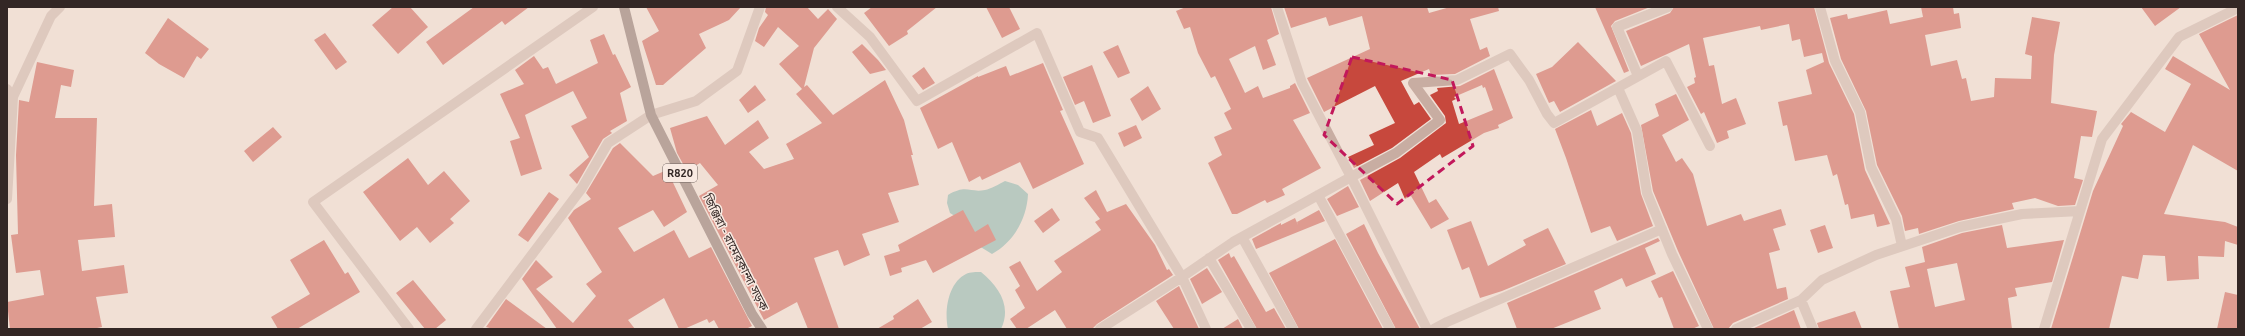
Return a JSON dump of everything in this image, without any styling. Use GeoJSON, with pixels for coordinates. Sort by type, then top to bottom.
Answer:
{"type":"FeatureCollection","features":[{"type":"Feature","properties":{"kind":"main road","name":"জিঞ্জিরা - রামেরকান্দা সড়ক"},"geometry":{"type":"LineString","coordinates":[[624,7],[651,115],[752,314],[762,329]]}},
{"type":"Feature","properties":{"kind":"street"},"geometry":{"type":"LineString","coordinates":[[7,199],[10,93],[51,16],[60,7]]}},
{"type":"Feature","properties":{"kind":"street"},"geometry":{"type":"LineString","coordinates":[[409,329],[313,202],[593,7]]}},
{"type":"Feature","properties":{"kind":"street"},"geometry":{"type":"LineString","coordinates":[[837,7],[870,37],[917,101],[1037,33],[1080,132],[1098,138],[1182,277],[1206,329]]}},
{"type":"Feature","properties":{"kind":"street"},"geometry":{"type":"LineString","coordinates":[[1277,7],[1302,83],[1427,329]]}},
{"type":"Feature","properties":{"kind":"street"},"geometry":{"type":"LineString","coordinates":[[1638,76],[1617,27],[1668,7]]}},
{"type":"Feature","properties":{"kind":"street"},"geometry":{"type":"LineString","coordinates":[[1820,7],[1835,61],[1860,112],[1872,166],[1896,219],[1902,246]]}},
{"type":"Feature","properties":{"kind":"street"},"geometry":{"type":"LineString","coordinates":[[476,329],[582,188],[608,143],[651,115],[696,101],[737,71],[758,8]]}},
{"type":"Feature","properties":{"kind":"street"},"geometry":{"type":"LineString","coordinates":[[2044,329],[2102,139],[2179,37],[2238,8]]}},
{"type":"Feature","properties":{"kind":"street"},"geometry":{"type":"LineString","coordinates":[[1100,329],[1242,237],[1396,153],[1440,120],[1413,84],[1457,80],[1510,54],[1554,123],[1666,61],[1710,146]]}},
{"type":"Feature","properties":{"kind":"street"},"geometry":{"type":"LineString","coordinates":[[1618,88],[1637,131],[1646,193],[1708,329]]}},
{"type":"Feature","properties":{"kind":"street"},"geometry":{"type":"LineString","coordinates":[[1318,195],[1390,329]]}},
{"type":"Feature","properties":{"kind":"street"},"geometry":{"type":"LineString","coordinates":[[1736,329],[1801,300],[1822,280],[1876,255],[1902,246],[1960,227],[2022,214],[2080,211]]}},
{"type":"Feature","properties":{"kind":"street"},"geometry":{"type":"LineString","coordinates":[[1434,329],[1662,229]]}},
{"type":"Feature","properties":{"kind":"street"},"geometry":{"type":"LineString","coordinates":[[1242,237],[1293,329]]}},
{"type":"Feature","properties":{"kind":"street"},"geometry":{"type":"LineString","coordinates":[[1209,258],[1251,329]]}},
{"type":"Feature","properties":{"kind":"street"},"geometry":{"type":"LineString","coordinates":[[1801,300],[1813,329]]}},
{"type":"Feature","properties":{"kind":"highlighted area"},"geometry":{"type":"Polygon","coordinates":[[[1352,57],[1452,80],[1473,146],[1397,204],[1324,135],[1352,57]]]}},
{"type":"Feature","properties":{"kind":"water"},"geometry":{"type":"Polygon","coordinates":[[[1005,181],[1018,185],[1028,194],[1027,203],[1022,220],[1013,236],[1000,249],[992,254],[979,246],[958,218],[950,213],[947,203],[948,195],[964,189],[980,191],[992,188],[1005,181]]]}},
{"type":"Feature","properties":{"kind":"water"},"geometry":{"type":"Polygon","coordinates":[[[971,272],[981,272],[993,284],[1002,298],[1005,312],[1001,329],[948,329],[947,306],[951,291],[955,284],[966,274],[971,272]]]}},
{"type":"Feature","properties":{"kind":"building"},"geometry":{"type":"Polygon","coordinates":[[[393,7],[410,7],[428,27],[398,54],[372,25],[393,7]]]}},
{"type":"Feature","properties":{"kind":"building"},"geometry":{"type":"Polygon","coordinates":[[[474,7],[529,7],[505,25],[502,21],[443,65],[426,42],[474,7]]]}},
{"type":"Feature","properties":{"kind":"building"},"geometry":{"type":"Polygon","coordinates":[[[646,7],[741,7],[729,20],[699,34],[706,48],[663,85],[656,85],[642,41],[659,31],[646,7]]]}},
{"type":"Feature","properties":{"kind":"building"},"geometry":{"type":"Polygon","coordinates":[[[766,7],[807,7],[818,19],[828,9],[837,19],[814,48],[804,87],[807,85],[833,115],[885,80],[904,120],[913,155],[911,155],[919,185],[888,193],[899,222],[862,234],[870,255],[844,266],[838,250],[814,258],[839,329],[808,329],[797,302],[764,320],[699,196],[718,185],[700,163],[687,171],[677,153],[670,128],[707,116],[725,145],[758,120],[769,138],[749,152],[764,169],[794,159],[786,144],[822,123],[796,94],[802,89],[779,64],[799,46],[778,27],[764,47],[755,41],[759,28],[768,15],[765,12],[766,7]]]}},
{"type":"Feature","properties":{"kind":"building"},"geometry":{"type":"Polygon","coordinates":[[[872,7],[937,7],[907,31],[908,34],[889,46],[864,13],[872,7]]]}},
{"type":"Feature","properties":{"kind":"building"},"geometry":{"type":"Polygon","coordinates":[[[986,7],[1009,7],[1020,29],[1002,38],[986,7]]]}},
{"type":"Feature","properties":{"kind":"building"},"geometry":{"type":"Polygon","coordinates":[[[1186,7],[1271,7],[1279,34],[1267,40],[1276,65],[1263,70],[1255,46],[1229,59],[1245,93],[1258,86],[1263,98],[1290,88],[1290,86],[1295,83],[1310,113],[1293,120],[1321,168],[1282,189],[1285,195],[1267,203],[1265,200],[1237,214],[1232,214],[1208,163],[1222,155],[1214,137],[1232,129],[1224,113],[1231,109],[1215,76],[1211,78],[1198,53],[1190,27],[1184,29],[1176,11],[1186,7]]]}},
{"type":"Feature","properties":{"kind":"building"},"geometry":{"type":"Polygon","coordinates":[[[1284,7],[1427,7],[1429,13],[1450,7],[1498,7],[1499,11],[1470,19],[1480,50],[1487,47],[1490,56],[1455,74],[1431,75],[1429,69],[1401,81],[1414,105],[1419,102],[1431,119],[1392,148],[1354,168],[1348,157],[1374,145],[1369,135],[1395,123],[1375,86],[1324,112],[1307,78],[1370,49],[1362,16],[1329,26],[1326,17],[1291,28],[1284,7]]]}},
{"type":"Feature","properties":{"kind":"building"},"geometry":{"type":"Polygon","coordinates":[[[1595,7],[1650,7],[1615,21],[1611,26],[1629,71],[1624,73],[1595,7]]]}},
{"type":"Feature","properties":{"kind":"building"},"geometry":{"type":"Polygon","coordinates":[[[1674,7],[1814,7],[1829,63],[1854,114],[1865,170],[1890,224],[1877,227],[1874,214],[1851,219],[1848,204],[1845,205],[1837,174],[1833,176],[1827,155],[1795,161],[1787,125],[1783,126],[1778,102],[1812,94],[1806,70],[1824,62],[1822,53],[1804,57],[1800,39],[1792,41],[1789,24],[1761,30],[1760,26],[1703,38],[1709,66],[1714,65],[1722,104],[1736,98],[1746,124],[1727,131],[1729,138],[1717,143],[1704,112],[1701,114],[1687,87],[1695,83],[1694,78],[1696,77],[1689,44],[1641,66],[1626,31],[1670,13],[1674,7]]]}},
{"type":"Feature","properties":{"kind":"building"},"geometry":{"type":"Polygon","coordinates":[[[1921,7],[1953,7],[1954,14],[1959,13],[1961,28],[1925,35],[1931,66],[1957,60],[1962,79],[1966,78],[1971,101],[1994,97],[1995,78],[2031,79],[2032,56],[2025,54],[2032,17],[2060,22],[2054,55],[2051,103],[2097,111],[2092,137],[2081,136],[2074,178],[2083,180],[2075,205],[2058,206],[2035,198],[2012,203],[2014,209],[1959,221],[1919,234],[1918,228],[1905,231],[1902,216],[1877,165],[1866,111],[1841,59],[1830,18],[1847,14],[1848,19],[1887,10],[1890,24],[1923,17],[1921,7]]]}},
{"type":"Feature","properties":{"kind":"building"},"geometry":{"type":"Polygon","coordinates":[[[2141,7],[2181,7],[2155,26],[2141,7]]]}},
{"type":"Feature","properties":{"kind":"building"},"geometry":{"type":"Polygon","coordinates":[[[2238,15],[2238,171],[2193,145],[2164,214],[2225,222],[2238,227],[2238,245],[2225,241],[2224,257],[2198,256],[2199,279],[2167,281],[2165,256],[2143,255],[2138,279],[2122,276],[2109,329],[2051,329],[2093,191],[2123,126],[2121,124],[2131,112],[2165,132],[2191,84],[2165,69],[2173,56],[2230,90],[2199,34],[2238,15]]]}},
{"type":"Feature","properties":{"kind":"building"},"geometry":{"type":"Polygon","coordinates":[[[168,18],[209,49],[201,59],[197,56],[184,78],[159,64],[145,53],[168,18]]]}},
{"type":"Feature","properties":{"kind":"building"},"geometry":{"type":"Polygon","coordinates":[[[325,33],[347,62],[336,70],[314,40],[325,33]]]}},
{"type":"Feature","properties":{"kind":"building"},"geometry":{"type":"Polygon","coordinates":[[[604,34],[613,55],[615,54],[631,87],[620,93],[627,121],[610,131],[612,133],[603,139],[577,184],[569,175],[589,157],[571,126],[587,118],[573,91],[525,115],[542,169],[521,176],[510,141],[520,138],[500,94],[524,84],[515,70],[534,56],[543,69],[548,67],[556,84],[598,63],[590,40],[604,34]]]}},
{"type":"Feature","properties":{"kind":"building"},"geometry":{"type":"Polygon","coordinates":[[[1578,42],[1616,81],[1560,112],[1554,101],[1549,103],[1536,74],[1552,67],[1578,42]]]}},
{"type":"Feature","properties":{"kind":"building"},"geometry":{"type":"Polygon","coordinates":[[[862,44],[886,70],[870,74],[852,52],[862,44]]]}},
{"type":"Feature","properties":{"kind":"building"},"geometry":{"type":"Polygon","coordinates":[[[1118,45],[1130,73],[1118,78],[1103,52],[1118,45]]]}},
{"type":"Feature","properties":{"kind":"building"},"geometry":{"type":"Polygon","coordinates":[[[37,62],[74,70],[71,87],[61,85],[55,118],[97,118],[94,206],[112,204],[115,237],[78,240],[82,271],[124,265],[128,293],[96,297],[102,327],[92,329],[10,329],[7,302],[44,295],[40,270],[16,273],[11,235],[18,234],[16,155],[19,100],[29,102],[37,62]]]}},
{"type":"Feature","properties":{"kind":"building"},"geometry":{"type":"Polygon","coordinates":[[[1043,63],[1063,110],[1060,111],[1084,164],[1033,189],[1020,162],[982,180],[980,176],[969,182],[952,142],[938,149],[920,108],[978,76],[1006,66],[1010,76],[1043,63]]]}},
{"type":"Feature","properties":{"kind":"building"},"geometry":{"type":"Polygon","coordinates":[[[1092,65],[1111,116],[1093,123],[1084,101],[1075,105],[1063,77],[1092,65]]]}},
{"type":"Feature","properties":{"kind":"building"},"geometry":{"type":"Polygon","coordinates":[[[924,67],[935,83],[923,90],[912,76],[924,67]]]}},
{"type":"Feature","properties":{"kind":"building"},"geometry":{"type":"Polygon","coordinates":[[[1494,69],[1513,118],[1498,125],[1499,128],[1484,133],[1442,158],[1440,154],[1414,172],[1429,203],[1436,199],[1449,219],[1431,229],[1411,196],[1405,199],[1398,183],[1370,201],[1360,180],[1400,158],[1446,123],[1445,116],[1430,95],[1438,91],[1437,88],[1460,86],[1494,69]],[[1482,85],[1454,97],[1456,99],[1452,101],[1459,124],[1493,110],[1485,87],[1483,88],[1482,85]]]}},
{"type":"Feature","properties":{"kind":"building"},"geometry":{"type":"Polygon","coordinates":[[[755,85],[766,100],[748,113],[739,100],[755,85]]]}},
{"type":"Feature","properties":{"kind":"building"},"geometry":{"type":"Polygon","coordinates":[[[1148,86],[1161,109],[1142,121],[1130,99],[1148,86]]]}},
{"type":"Feature","properties":{"kind":"building"},"geometry":{"type":"Polygon","coordinates":[[[1676,94],[1689,120],[1662,135],[1676,162],[1682,158],[1693,174],[1707,226],[1741,214],[1744,221],[1781,209],[1786,225],[1773,229],[1780,250],[1769,253],[1777,289],[1786,287],[1788,299],[1733,323],[1728,329],[1714,329],[1678,251],[1653,191],[1641,125],[1659,116],[1655,104],[1676,94]]]}},
{"type":"Feature","properties":{"kind":"building"},"geometry":{"type":"Polygon","coordinates":[[[1591,110],[1597,126],[1622,113],[1631,133],[1641,194],[1653,226],[1617,241],[1610,226],[1591,233],[1555,129],[1591,110]]]}},
{"type":"Feature","properties":{"kind":"building"},"geometry":{"type":"Polygon","coordinates":[[[1136,125],[1142,138],[1124,147],[1118,133],[1136,125]]]}},
{"type":"Feature","properties":{"kind":"building"},"geometry":{"type":"Polygon","coordinates":[[[273,127],[282,137],[253,162],[244,151],[273,127]]]}},
{"type":"Feature","properties":{"kind":"building"},"geometry":{"type":"Polygon","coordinates":[[[620,143],[653,176],[667,170],[687,212],[664,227],[653,210],[618,228],[634,252],[674,230],[689,258],[711,247],[752,326],[746,329],[719,329],[714,320],[709,323],[707,319],[684,329],[679,329],[664,298],[628,320],[635,329],[557,329],[522,279],[536,260],[553,277],[536,289],[573,323],[596,296],[586,284],[602,272],[568,218],[574,210],[591,199],[586,193],[613,148],[620,143]]]}},
{"type":"Feature","properties":{"kind":"building"},"geometry":{"type":"Polygon","coordinates":[[[408,158],[428,185],[444,171],[470,201],[450,219],[454,223],[430,243],[417,227],[400,241],[363,192],[408,158]]]}},
{"type":"Feature","properties":{"kind":"building"},"geometry":{"type":"Polygon","coordinates":[[[1348,186],[1359,207],[1337,216],[1327,199],[1348,186]]]}},
{"type":"Feature","properties":{"kind":"building"},"geometry":{"type":"Polygon","coordinates":[[[1096,190],[1107,212],[1126,204],[1155,245],[1167,270],[1169,269],[1173,275],[1097,324],[1092,329],[1067,329],[1055,310],[1026,329],[1017,329],[1010,319],[1025,308],[1015,290],[1020,286],[1009,267],[1020,261],[1037,291],[1062,272],[1054,261],[1101,230],[1095,222],[1100,219],[1084,198],[1096,190]]]}},
{"type":"Feature","properties":{"kind":"building"},"geometry":{"type":"Polygon","coordinates":[[[549,192],[559,199],[528,242],[518,235],[549,192]]]}},
{"type":"Feature","properties":{"kind":"building"},"geometry":{"type":"Polygon","coordinates":[[[1052,208],[1060,220],[1043,233],[1034,221],[1052,208]]]}},
{"type":"Feature","properties":{"kind":"building"},"geometry":{"type":"Polygon","coordinates":[[[963,210],[975,232],[988,224],[996,240],[933,273],[926,260],[901,268],[902,272],[890,276],[884,256],[900,251],[898,245],[963,210]]]}},
{"type":"Feature","properties":{"kind":"building"},"geometry":{"type":"Polygon","coordinates":[[[1319,210],[1325,221],[1256,249],[1252,239],[1281,223],[1281,225],[1295,218],[1298,225],[1297,222],[1319,210]]]}},
{"type":"Feature","properties":{"kind":"building"},"geometry":{"type":"Polygon","coordinates":[[[1471,221],[1488,266],[1526,245],[1523,240],[1548,228],[1566,264],[1502,291],[1480,298],[1469,267],[1462,270],[1447,230],[1471,221]]]}},
{"type":"Feature","properties":{"kind":"building"},"geometry":{"type":"Polygon","coordinates":[[[1364,224],[1378,253],[1420,329],[1396,329],[1346,234],[1364,224]]]}},
{"type":"Feature","properties":{"kind":"building"},"geometry":{"type":"Polygon","coordinates":[[[1825,225],[1833,248],[1818,253],[1810,230],[1825,225]]]}},
{"type":"Feature","properties":{"kind":"building"},"geometry":{"type":"Polygon","coordinates":[[[2002,225],[2007,248],[2064,240],[2052,282],[2015,288],[2017,296],[2008,298],[2012,329],[1899,329],[1890,291],[1910,287],[1905,267],[1925,262],[1922,247],[1962,233],[2002,225]],[[1957,263],[1927,269],[1935,307],[1965,300],[1957,263]]]}},
{"type":"Feature","properties":{"kind":"building"},"geometry":{"type":"Polygon","coordinates":[[[1658,238],[1660,241],[1645,248],[1656,274],[1626,287],[1622,278],[1594,291],[1601,309],[1551,329],[1517,329],[1507,303],[1658,238]]]}},
{"type":"Feature","properties":{"kind":"building"},"geometry":{"type":"Polygon","coordinates":[[[1335,239],[1383,329],[1299,329],[1269,273],[1335,239]]]}},
{"type":"Feature","properties":{"kind":"building"},"geometry":{"type":"Polygon","coordinates":[[[324,240],[345,274],[348,272],[360,292],[297,329],[278,329],[271,317],[310,294],[290,260],[324,240]]]}},
{"type":"Feature","properties":{"kind":"building"},"geometry":{"type":"Polygon","coordinates":[[[1229,253],[1231,258],[1234,256],[1266,312],[1274,308],[1286,329],[1257,329],[1218,260],[1229,253]]]}},
{"type":"Feature","properties":{"kind":"building"},"geometry":{"type":"Polygon","coordinates":[[[1207,268],[1222,292],[1202,304],[1190,279],[1207,268]]]}},
{"type":"Feature","properties":{"kind":"building"},"geometry":{"type":"Polygon","coordinates":[[[1673,271],[1699,326],[1692,329],[1674,329],[1662,297],[1659,298],[1651,281],[1673,271]]]}},
{"type":"Feature","properties":{"kind":"building"},"geometry":{"type":"Polygon","coordinates":[[[413,280],[446,320],[435,329],[425,329],[396,293],[413,280]]]}},
{"type":"Feature","properties":{"kind":"building"},"geometry":{"type":"Polygon","coordinates":[[[1179,286],[1199,329],[1174,329],[1156,301],[1179,286]]]}},
{"type":"Feature","properties":{"kind":"building"},"geometry":{"type":"Polygon","coordinates":[[[2225,292],[2238,295],[2238,329],[2217,329],[2225,292]]]}},
{"type":"Feature","properties":{"kind":"building"},"geometry":{"type":"Polygon","coordinates":[[[506,299],[547,329],[493,329],[486,327],[506,299]]]}},
{"type":"Feature","properties":{"kind":"building"},"geometry":{"type":"Polygon","coordinates":[[[918,299],[932,322],[920,329],[877,329],[894,319],[893,316],[918,299]]]}},
{"type":"Feature","properties":{"kind":"building"},"geometry":{"type":"Polygon","coordinates":[[[1794,310],[1801,329],[1752,329],[1794,310]]]}},
{"type":"Feature","properties":{"kind":"building"},"geometry":{"type":"Polygon","coordinates":[[[1855,311],[1862,329],[1819,329],[1817,323],[1855,311]]]}},
{"type":"Feature","properties":{"kind":"building"},"geometry":{"type":"Polygon","coordinates":[[[1238,319],[1243,329],[1222,329],[1238,319]]]}}]}
